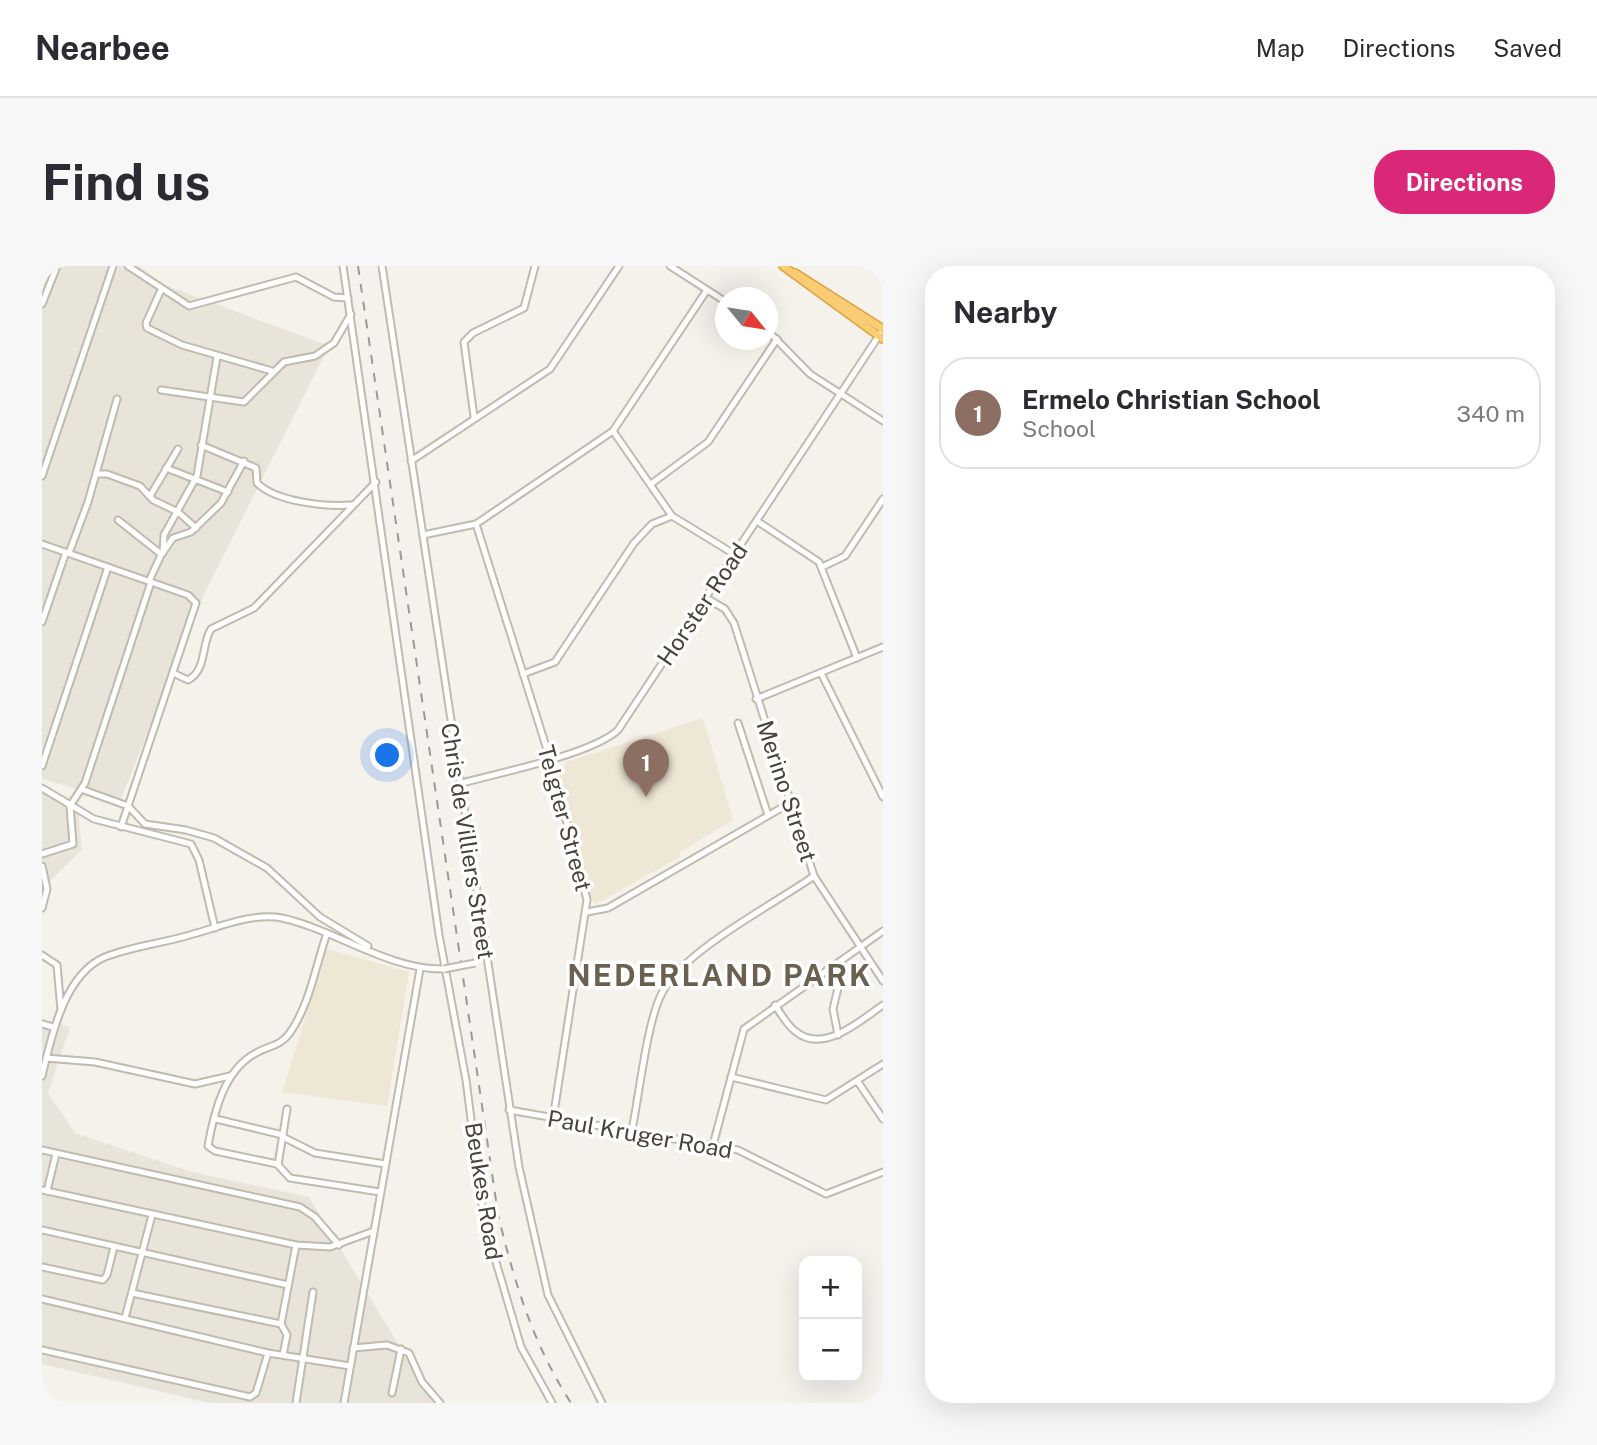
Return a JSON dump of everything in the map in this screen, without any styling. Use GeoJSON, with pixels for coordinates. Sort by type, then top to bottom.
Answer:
{"type":"FeatureCollection","features":[{"type":"Feature","properties":{"kind":"highway"},"geometry":{"type":"LineString","coordinates":[[783,266],[882,334]]}},
{"type":"Feature","properties":{"kind":"street"},"geometry":{"type":"LineString","coordinates":[[42,304],[57,266]]}},
{"type":"Feature","properties":{"kind":"street"},"geometry":{"type":"LineString","coordinates":[[42,476],[113,266]]}},
{"type":"Feature","properties":{"kind":"street"},"geometry":{"type":"LineString","coordinates":[[128,266],[189,306],[296,277],[334,297],[348,298]]}},
{"type":"Feature","properties":{"kind":"street","name":"Beukes Road"},"geometry":{"type":"LineString","coordinates":[[344,266],[444,969],[466,1080],[488,1238],[521,1347],[552,1403]]}},
{"type":"Feature","properties":{"kind":"street","name":"Chris de Villiers Street"},"geometry":{"type":"LineString","coordinates":[[382,266],[458,784],[509,1110],[533,1237],[548,1295],[602,1403]]}},
{"type":"Feature","properties":{"kind":"street"},"geometry":{"type":"LineString","coordinates":[[474,417],[464,342],[473,333],[524,308],[535,266]]}},
{"type":"Feature","properties":{"kind":"street"},"geometry":{"type":"LineString","coordinates":[[411,460],[550,369],[620,266]]}},
{"type":"Feature","properties":{"kind":"street"},"geometry":{"type":"LineString","coordinates":[[670,266],[715,295]]}},
{"type":"Feature","properties":{"kind":"street"},"geometry":{"type":"LineString","coordinates":[[161,290],[146,328],[166,339],[217,357],[272,371]]}},
{"type":"Feature","properties":{"kind":"street"},"geometry":{"type":"LineString","coordinates":[[423,536],[477,524],[613,431],[706,290]]}},
{"type":"Feature","properties":{"kind":"street"},"geometry":{"type":"LineString","coordinates":[[161,390],[244,402],[272,371],[293,358],[315,356],[334,343],[351,314]]}},
{"type":"Feature","properties":{"kind":"street","name":"Horster Road"},"geometry":{"type":"LineString","coordinates":[[458,784],[550,759],[616,732],[882,334]]}},
{"type":"Feature","properties":{"kind":"street"},"geometry":{"type":"LineString","coordinates":[[778,340],[810,374],[883,421]]}},
{"type":"Feature","properties":{"kind":"street"},"geometry":{"type":"LineString","coordinates":[[651,484],[715,434],[770,350]]}},
{"type":"Feature","properties":{"kind":"street"},"geometry":{"type":"LineString","coordinates":[[162,553],[164,535],[195,479],[217,357]]}},
{"type":"Feature","properties":{"kind":"street"},"geometry":{"type":"LineString","coordinates":[[42,622],[96,474],[117,399]]}},
{"type":"Feature","properties":{"kind":"street"},"geometry":{"type":"LineString","coordinates":[[613,431],[672,516],[734,554]]}},
{"type":"Feature","properties":{"kind":"street"},"geometry":{"type":"LineString","coordinates":[[201,445],[257,468],[257,483],[266,489],[316,505],[352,505]]}},
{"type":"Feature","properties":{"kind":"street"},"geometry":{"type":"LineString","coordinates":[[150,496],[178,449]]}},
{"type":"Feature","properties":{"kind":"street"},"geometry":{"type":"LineString","coordinates":[[42,854],[73,844],[69,805],[81,789],[150,581],[162,553],[173,538],[185,536],[219,505],[244,461]]}},
{"type":"Feature","properties":{"kind":"street"},"geometry":{"type":"LineString","coordinates":[[166,468],[228,492]]}},
{"type":"Feature","properties":{"kind":"street"},"geometry":{"type":"LineString","coordinates":[[96,474],[107,474],[136,484],[150,496],[178,512],[196,528]]}},
{"type":"Feature","properties":{"kind":"street"},"geometry":{"type":"LineString","coordinates":[[173,673],[186,680],[192,678],[205,654],[211,629],[254,608],[376,482]]}},
{"type":"Feature","properties":{"kind":"street"},"geometry":{"type":"LineString","coordinates":[[822,567],[845,556],[883,499]]}},
{"type":"Feature","properties":{"kind":"street"},"geometry":{"type":"LineString","coordinates":[[523,674],[555,662],[634,543],[652,524],[672,516]]}},
{"type":"Feature","properties":{"kind":"street"},"geometry":{"type":"LineString","coordinates":[[118,520],[162,553]]}},
{"type":"Feature","properties":{"kind":"street"},"geometry":{"type":"LineString","coordinates":[[757,521],[810,555],[822,567],[857,658]]}},
{"type":"Feature","properties":{"kind":"street","name":"Telgter Street"},"geometry":{"type":"LineString","coordinates":[[477,524],[550,759],[584,884],[587,912],[553,1119]]}},
{"type":"Feature","properties":{"kind":"street"},"geometry":{"type":"LineString","coordinates":[[42,544],[190,596],[196,603],[121,828]]}},
{"type":"Feature","properties":{"kind":"street"},"geometry":{"type":"LineString","coordinates":[[42,765],[108,567]]}},
{"type":"Feature","properties":{"kind":"street","name":"Merino Street"},"geometry":{"type":"LineString","coordinates":[[706,597],[725,609],[732,619],[814,876],[883,981]]}},
{"type":"Feature","properties":{"kind":"street"},"geometry":{"type":"LineString","coordinates":[[756,699],[883,647]]}},
{"type":"Feature","properties":{"kind":"street"},"geometry":{"type":"LineString","coordinates":[[821,673],[883,797]]}},
{"type":"Feature","properties":{"kind":"street"},"geometry":{"type":"LineString","coordinates":[[738,723],[768,815]]}},
{"type":"Feature","properties":{"kind":"street"},"geometry":{"type":"LineString","coordinates":[[42,788],[94,819],[121,828],[185,841],[194,846],[215,928]]}},
{"type":"Feature","properties":{"kind":"street"},"geometry":{"type":"LineString","coordinates":[[81,789],[128,806],[145,824],[186,830],[214,838],[267,868],[320,916],[373,951]]}},
{"type":"Feature","properties":{"kind":"street"},"geometry":{"type":"LineString","coordinates":[[587,912],[608,908],[790,803]]}},
{"type":"Feature","properties":{"kind":"street"},"geometry":{"type":"LineString","coordinates":[[42,866],[47,889],[42,908]]}},
{"type":"Feature","properties":{"kind":"street"},"geometry":{"type":"LineString","coordinates":[[632,1130],[656,1011],[665,988],[692,958],[814,876]]}},
{"type":"Feature","properties":{"kind":"street"},"geometry":{"type":"LineString","coordinates":[[42,1076],[53,1027],[61,1011],[81,977],[100,960],[215,928],[272,917],[345,939],[420,969],[444,969],[487,961]]}},
{"type":"Feature","properties":{"kind":"street"},"geometry":{"type":"LineString","coordinates":[[713,1145],[744,1029],[883,931]]}},
{"type":"Feature","properties":{"kind":"street"},"geometry":{"type":"LineString","coordinates":[[327,933],[301,1010],[289,1035],[279,1044],[250,1057],[230,1076],[209,1147],[215,1151],[278,1165],[290,1178],[380,1192]]}},
{"type":"Feature","properties":{"kind":"street"},"geometry":{"type":"LineString","coordinates":[[42,956],[57,965],[61,1011]]}},
{"type":"Feature","properties":{"kind":"street"},"geometry":{"type":"LineString","coordinates":[[344,1403],[420,969]]}},
{"type":"Feature","properties":{"kind":"street"},"geometry":{"type":"LineString","coordinates":[[828,969],[838,988],[832,1009],[838,1035]]}},
{"type":"Feature","properties":{"kind":"street"},"geometry":{"type":"LineString","coordinates":[[775,1006],[802,1036],[828,1038],[838,1035],[883,1005]]}},
{"type":"Feature","properties":{"kind":"street"},"geometry":{"type":"LineString","coordinates":[[42,1024],[53,1027]]}},
{"type":"Feature","properties":{"kind":"street"},"geometry":{"type":"LineString","coordinates":[[46,1058],[94,1062],[195,1084],[230,1076]]}},
{"type":"Feature","properties":{"kind":"street"},"geometry":{"type":"LineString","coordinates":[[730,1077],[821,1101],[833,1098],[883,1064]]}},
{"type":"Feature","properties":{"kind":"street"},"geometry":{"type":"LineString","coordinates":[[858,1082],[883,1119]]}},
{"type":"Feature","properties":{"kind":"street"},"geometry":{"type":"LineString","coordinates":[[278,1165],[286,1108]]}},
{"type":"Feature","properties":{"kind":"street","name":"Paul Kruger Road"},"geometry":{"type":"LineString","coordinates":[[509,1110],[743,1152],[826,1194],[883,1172]]}},
{"type":"Feature","properties":{"kind":"street"},"geometry":{"type":"LineString","coordinates":[[216,1119],[283,1136],[317,1153],[385,1164]]}},
{"type":"Feature","properties":{"kind":"street"},"geometry":{"type":"LineString","coordinates":[[42,1150],[300,1207],[315,1217],[339,1245]]}},
{"type":"Feature","properties":{"kind":"street"},"geometry":{"type":"LineString","coordinates":[[56,1154],[45,1190],[296,1245],[339,1245],[373,1231]]}},
{"type":"Feature","properties":{"kind":"street"},"geometry":{"type":"LineString","coordinates":[[125,1318],[152,1215]]}},
{"type":"Feature","properties":{"kind":"street"},"geometry":{"type":"LineString","coordinates":[[42,1230],[288,1285]]}},
{"type":"Feature","properties":{"kind":"street"},"geometry":{"type":"LineString","coordinates":[[283,1355],[287,1338],[281,1324],[296,1245]]}},
{"type":"Feature","properties":{"kind":"street"},"geometry":{"type":"LineString","coordinates":[[42,1267],[103,1280],[114,1247]]}},
{"type":"Feature","properties":{"kind":"street"},"geometry":{"type":"LineString","coordinates":[[132,1293],[281,1324]]}},
{"type":"Feature","properties":{"kind":"street"},"geometry":{"type":"LineString","coordinates":[[296,1403],[313,1293]]}},
{"type":"Feature","properties":{"kind":"street"},"geometry":{"type":"LineString","coordinates":[[42,1299],[268,1353],[350,1366]]}},
{"type":"Feature","properties":{"kind":"street"},"geometry":{"type":"LineString","coordinates":[[353,1348],[387,1345],[411,1354],[422,1382],[440,1403]]}},
{"type":"Feature","properties":{"kind":"street"},"geometry":{"type":"LineString","coordinates":[[392,1393],[401,1349]]}},
{"type":"Feature","properties":{"kind":"street"},"geometry":{"type":"LineString","coordinates":[[42,1350],[252,1397],[268,1353]]}},
{"type":"Feature","properties":{"kind":"shaded area"},"geometry":{"type":"Polygon","coordinates":[[[49,266],[138,266],[162,284],[329,346],[205,592],[120,801],[42,779],[42,288],[49,266]]]}},
{"type":"Feature","properties":{"kind":"shaded area"},"geometry":{"type":"Polygon","coordinates":[[[703,718],[733,820],[679,853],[681,856],[596,904],[592,901],[559,774],[566,762],[703,718]]]}},
{"type":"Feature","properties":{"kind":"shaded area"},"geometry":{"type":"Polygon","coordinates":[[[42,792],[77,801],[82,850],[42,888],[42,792]]]}},
{"type":"Feature","properties":{"kind":"shaded area"},"geometry":{"type":"Polygon","coordinates":[[[327,949],[409,972],[387,1106],[282,1092],[327,949]]]}},
{"type":"Feature","properties":{"kind":"shaded area"},"geometry":{"type":"Polygon","coordinates":[[[42,1018],[70,1027],[48,1093],[75,1133],[192,1172],[309,1197],[434,1403],[210,1403],[42,1364],[42,1018]]]}},
{"type":"Feature","properties":{"kind":"railway"},"geometry":{"type":"LineString","coordinates":[[358,266],[498,1214],[526,1312],[546,1358],[571,1403]]}},
{"type":"Feature","properties":{"kind":"place","name":"Ermelo Christian School"},"geometry":{"type":"Point","coordinates":[646,797]}},
{"type":"Feature","properties":{"kind":"district","name":"NEDERLAND PARK"},"geometry":{"type":"Point","coordinates":[720,975]}}]}
